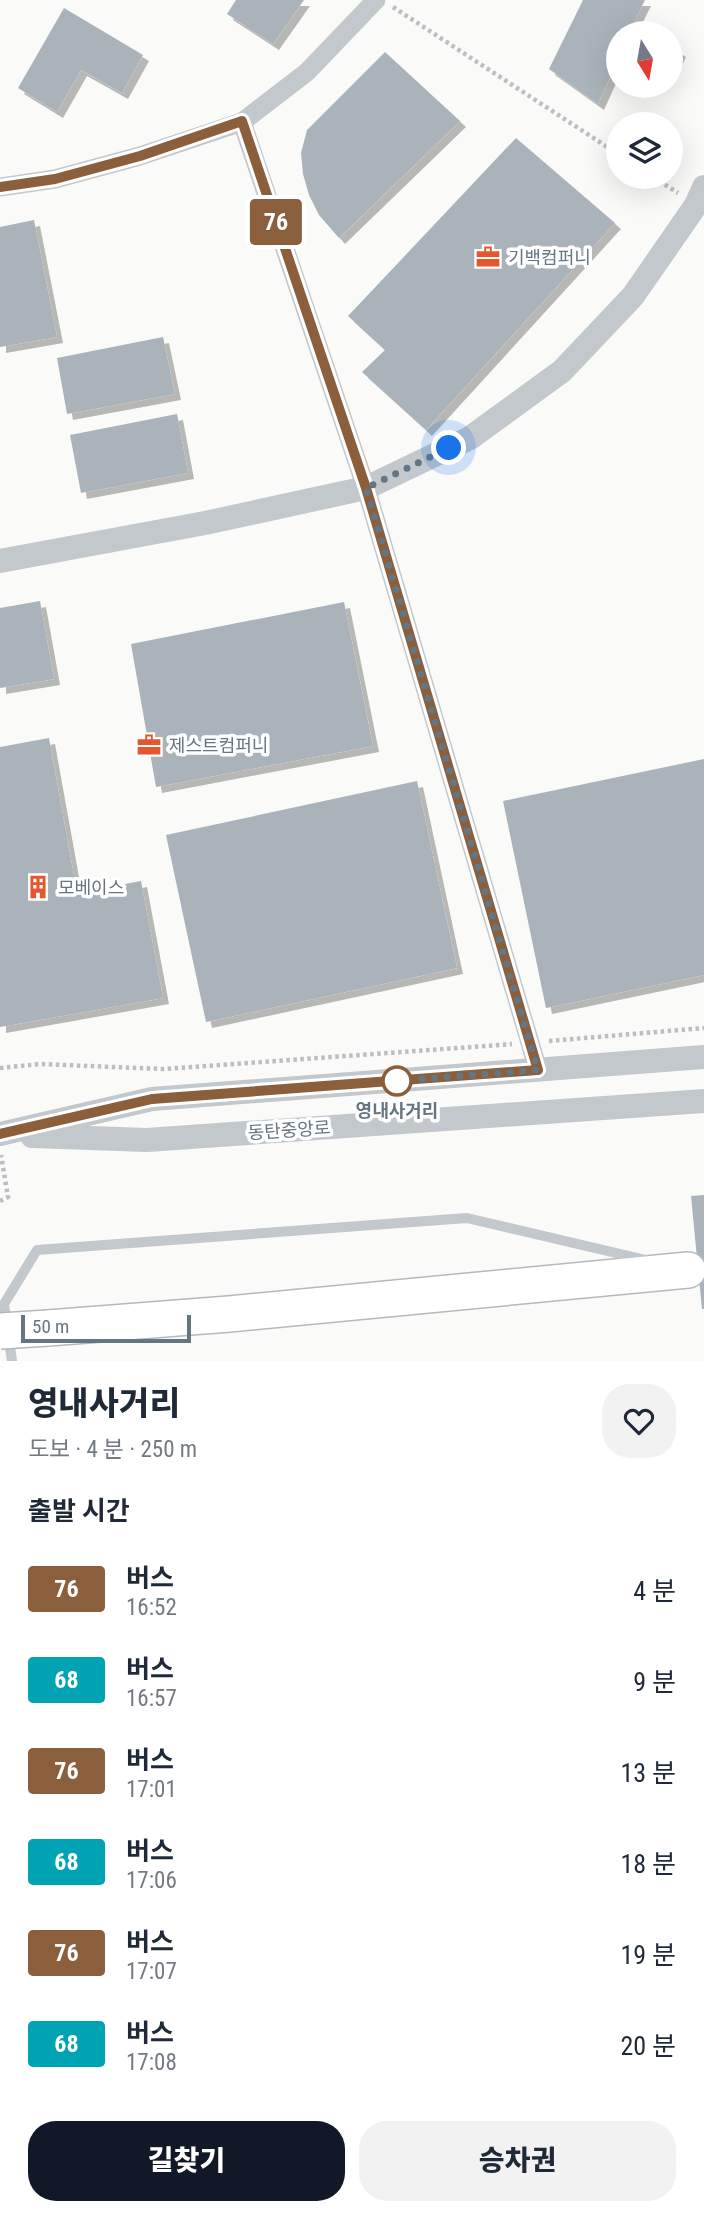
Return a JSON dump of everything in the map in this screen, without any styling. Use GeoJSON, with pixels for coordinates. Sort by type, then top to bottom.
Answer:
{"type":"FeatureCollection","features":[{"type":"Feature","properties":{"kind":"highway"},"geometry":{"type":"LineString","coordinates":[[0,1332],[243,1313],[688,1270]]}},
{"type":"Feature","properties":{"kind":"street"},"geometry":{"type":"LineString","coordinates":[[0,187],[67,176],[140,156],[242,121],[307,72],[376,0]]}},
{"type":"Feature","properties":{"kind":"street"},"geometry":{"type":"LineString","coordinates":[[242,121],[366,488],[538,1070]]}},
{"type":"Feature","properties":{"kind":"street"},"geometry":{"type":"LineString","coordinates":[[0,561],[205,523],[366,488],[470,438],[562,371],[633,296],[701,201]]}},
{"type":"Feature","properties":{"kind":"street"},"geometry":{"type":"LineString","coordinates":[[0,1134],[152,1099],[704,1057]]}},
{"type":"Feature","properties":{"kind":"street","name":"동탄중앙로"},"geometry":{"type":"LineString","coordinates":[[0,1134],[147,1140],[704,1101]]}},
{"type":"Feature","properties":{"kind":"lane"},"geometry":{"type":"LineString","coordinates":[[12,1361],[4,1304],[37,1250],[467,1218],[688,1270]]}},
{"type":"Feature","properties":{"kind":"path"},"geometry":{"type":"LineString","coordinates":[[382,0],[606,146]]}},
{"type":"Feature","properties":{"kind":"path"},"geometry":{"type":"LineString","coordinates":[[0,1068],[40,1063],[163,1069],[704,1028]]}},
{"type":"Feature","properties":{"kind":"path"},"geometry":{"type":"LineString","coordinates":[[0,1150],[8,1197],[0,1201]]}},
{"type":"Feature","properties":{"kind":"building"},"geometry":{"type":"Polygon","coordinates":[[[236,0],[304,0],[273,44],[227,14],[236,0]]]}},
{"type":"Feature","properties":{"kind":"building"},"geometry":{"type":"Polygon","coordinates":[[[583,0],[645,0],[634,21],[606,21],[606,86],[598,104],[549,69],[583,0]]]}},
{"type":"Feature","properties":{"kind":"building"},"geometry":{"type":"Polygon","coordinates":[[[64,8],[143,55],[122,93],[81,70],[57,112],[18,88],[64,8]]]}},
{"type":"Feature","properties":{"kind":"building"},"geometry":{"type":"Polygon","coordinates":[[[385,52],[460,121],[339,238],[319,215],[309,195],[301,153],[307,130],[385,52]]]}},
{"type":"Feature","properties":{"kind":"building"},"geometry":{"type":"Polygon","coordinates":[[[516,138],[615,223],[426,430],[362,372],[385,350],[348,316],[516,138]]]}},
{"type":"Feature","properties":{"kind":"building"},"geometry":{"type":"Polygon","coordinates":[[[34,220],[57,337],[0,347],[0,227],[34,220]]]}},
{"type":"Feature","properties":{"kind":"building"},"geometry":{"type":"Polygon","coordinates":[[[163,337],[175,394],[67,414],[57,358],[163,337]]]}},
{"type":"Feature","properties":{"kind":"building"},"geometry":{"type":"Polygon","coordinates":[[[177,414],[188,473],[81,493],[70,435],[177,414]]]}},
{"type":"Feature","properties":{"kind":"building"},"geometry":{"type":"Polygon","coordinates":[[[40,601],[54,679],[0,688],[0,608],[40,601]]]}},
{"type":"Feature","properties":{"kind":"building"},"geometry":{"type":"Polygon","coordinates":[[[344,602],[373,746],[156,787],[131,644],[344,602]]]}},
{"type":"Feature","properties":{"kind":"building","name":"모베이스"},"geometry":{"type":"Polygon","coordinates":[[[49,738],[77,893],[141,881],[163,998],[0,1027],[0,747],[49,738]]]}},
{"type":"Feature","properties":{"kind":"building"},"geometry":{"type":"Polygon","coordinates":[[[704,759],[704,975],[546,1008],[503,801],[704,759]]]}},
{"type":"Feature","properties":{"kind":"building"},"geometry":{"type":"Polygon","coordinates":[[[417,781],[457,968],[206,1022],[166,835],[417,781]]]}},
{"type":"Feature","properties":{"kind":"building"},"geometry":{"type":"Polygon","coordinates":[[[704,1195],[704,1309],[702,1309],[691,1196],[704,1195]]]}},
{"type":"Feature","properties":{"kind":"bus line","name":"76"},"geometry":{"type":"LineString","coordinates":[[0,187],[55,179],[140,156],[242,121],[366,488],[538,1070],[152,1099],[0,1134]]}},
{"type":"Feature","properties":{"kind":"place","name":"기백컴퍼니"},"geometry":{"type":"Point","coordinates":[488,257]}},
{"type":"Feature","properties":{"kind":"place","name":"제스트컴퍼니"},"geometry":{"type":"Point","coordinates":[149,745]}},
{"type":"Feature","properties":{"kind":"place","name":"모베이스"},"geometry":{"type":"Point","coordinates":[38,887]}},
{"type":"Feature","properties":{"kind":"place","name":"영내사거리"},"geometry":{"type":"Point","coordinates":[397,1081]}},
{"type":"Feature","properties":{"kind":"route"},"geometry":{"type":"LineString","coordinates":[[397,1081],[538,1070],[366,488],[449,448]]}}]}
